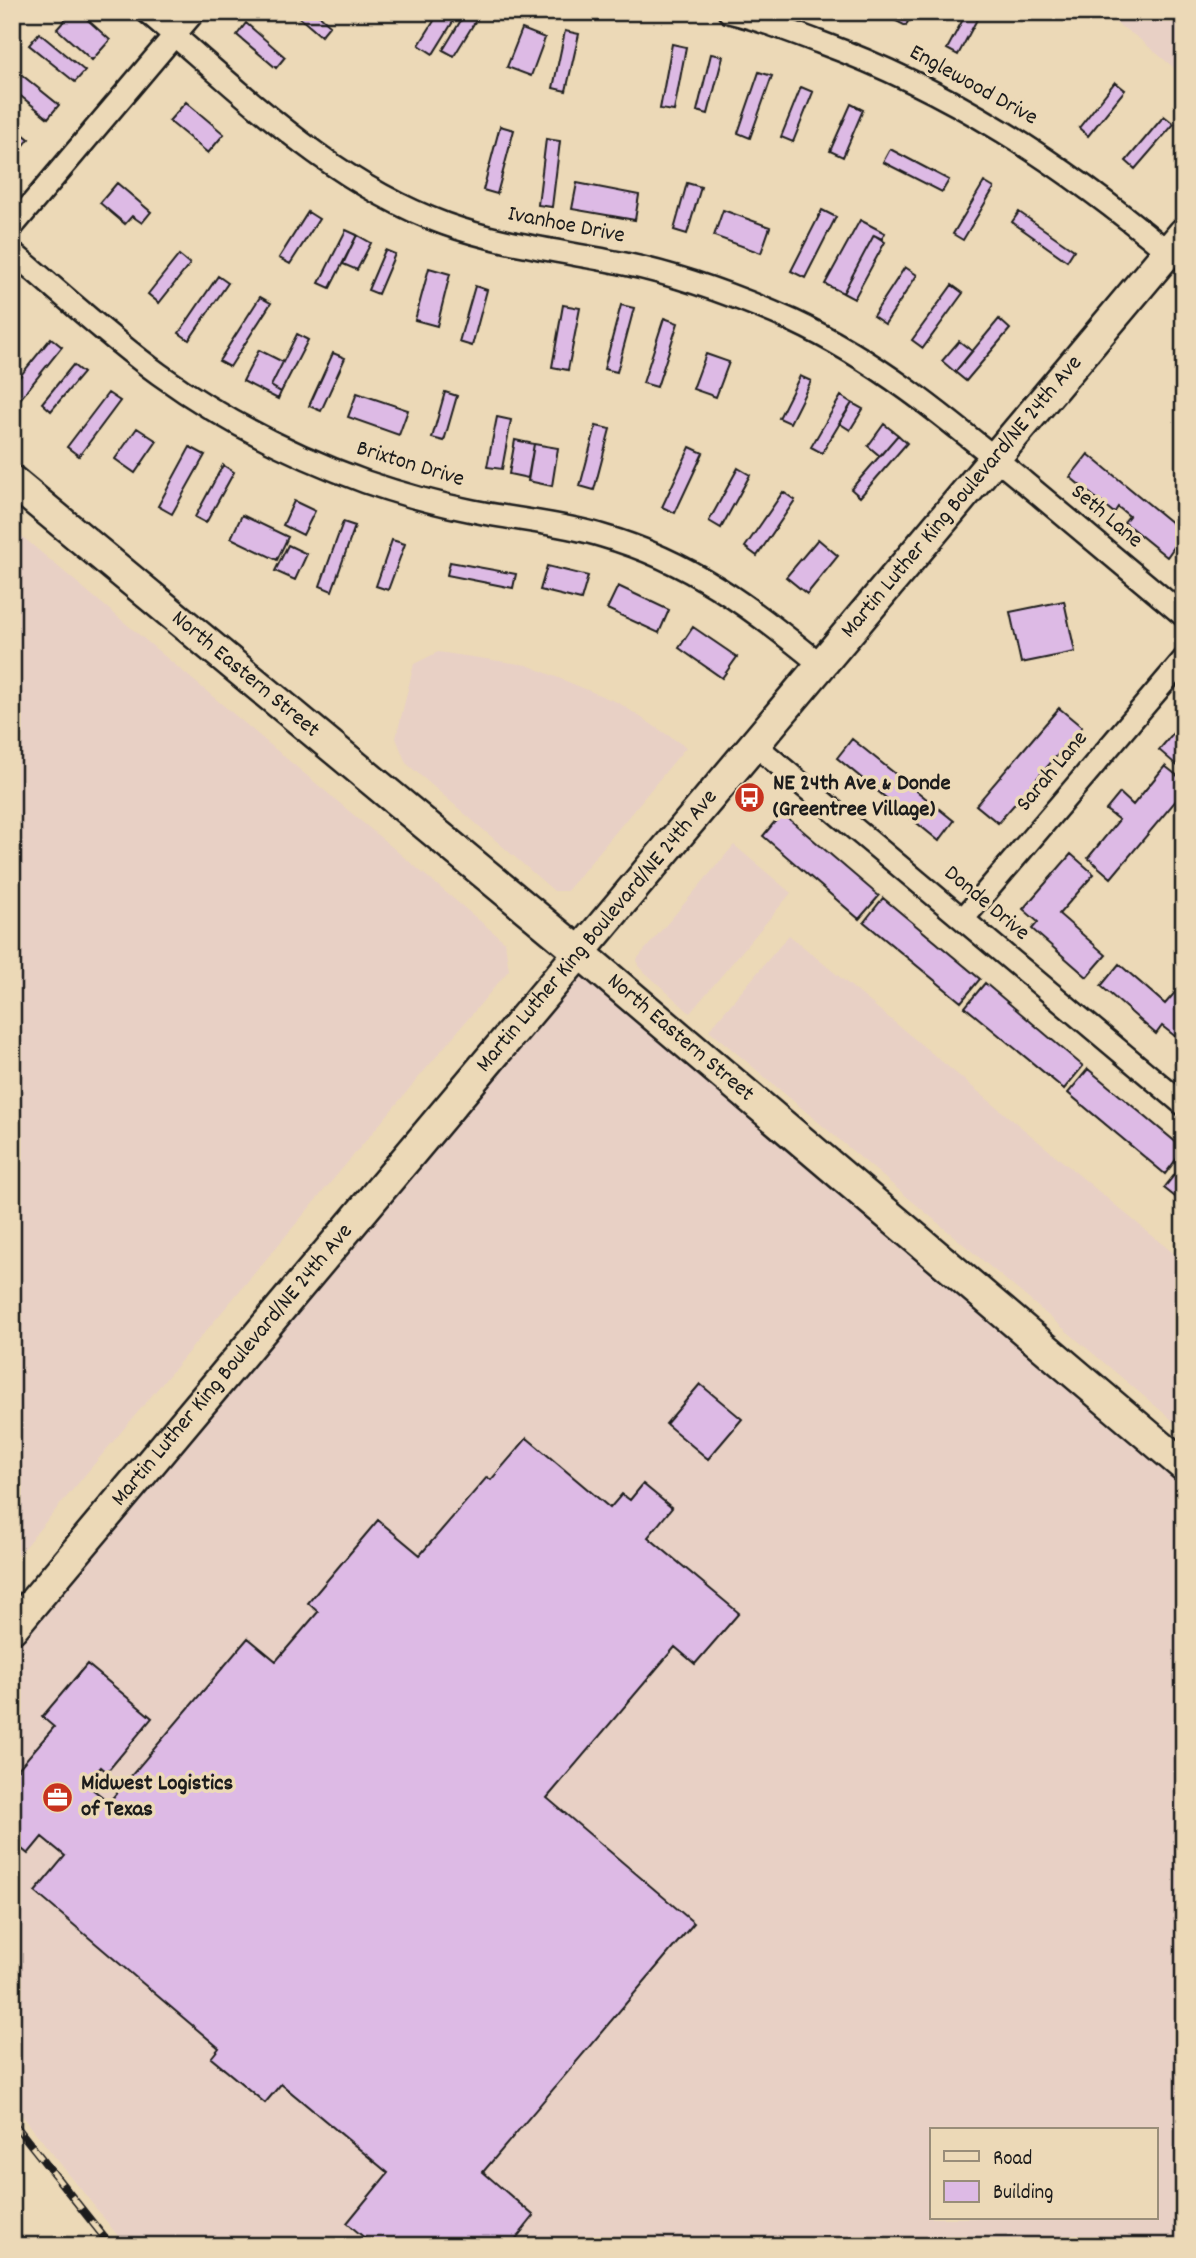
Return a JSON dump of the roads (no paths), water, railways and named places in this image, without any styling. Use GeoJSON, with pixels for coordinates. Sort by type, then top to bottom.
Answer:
{"type":"FeatureCollection","features":[{"type":"Feature","properties":{"kind":"main road","name":"Martin Luther King Boulevard/NE 24th Ave"},"geometry":{"type":"LineString","coordinates":[[12,1628],[1176,243]]}},
{"type":"Feature","properties":{"kind":"main road","name":"North Eastern Street"},"geometry":{"type":"LineString","coordinates":[[12,481],[579,952],[1184,1466]]}},
{"type":"Feature","properties":{"kind":"street","name":"Ivanhoe Drive"},"geometry":{"type":"LineString","coordinates":[[146,12],[309,148],[349,177],[400,205],[489,238],[626,264],[709,287],[748,302],[805,327],[868,362],[994,458]]}},
{"type":"Feature","properties":{"kind":"street"},"geometry":{"type":"LineString","coordinates":[[12,227],[194,12]]}},
{"type":"Feature","properties":{"kind":"street","name":"Englewood Drive"},"geometry":{"type":"LineString","coordinates":[[729,12],[835,48],[940,94],[1052,162],[1112,205],[1176,243]]}},
{"type":"Feature","properties":{"kind":"street","name":"Brixton Drive"},"geometry":{"type":"LineString","coordinates":[[12,252],[160,374],[252,430],[320,463],[408,496],[601,535],[639,547],[723,588],[820,664]]}},
{"type":"Feature","properties":{"kind":"street","name":"Seth Lane"},"geometry":{"type":"LineString","coordinates":[[994,458],[1184,616]]}},
{"type":"Feature","properties":{"kind":"street","name":"Sarah Lane"},"geometry":{"type":"LineString","coordinates":[[963,919],[1184,659]]}},
{"type":"Feature","properties":{"kind":"street","name":"Donde Drive"},"geometry":{"type":"LineString","coordinates":[[754,744],[1181,1097]]}},
{"type":"Feature","properties":{"kind":"railway"},"geometry":{"type":"LineString","coordinates":[[12,2121],[111,2246]]}},
{"type":"Feature","properties":{"kind":"place","name":"NE 24th Ave & Donde (Greentree Village)"},"geometry":{"type":"Point","coordinates":[750,797]}},
{"type":"Feature","properties":{"kind":"place","name":"Midwest Logistics of Texas"},"geometry":{"type":"Point","coordinates":[58,1797]}}]}
